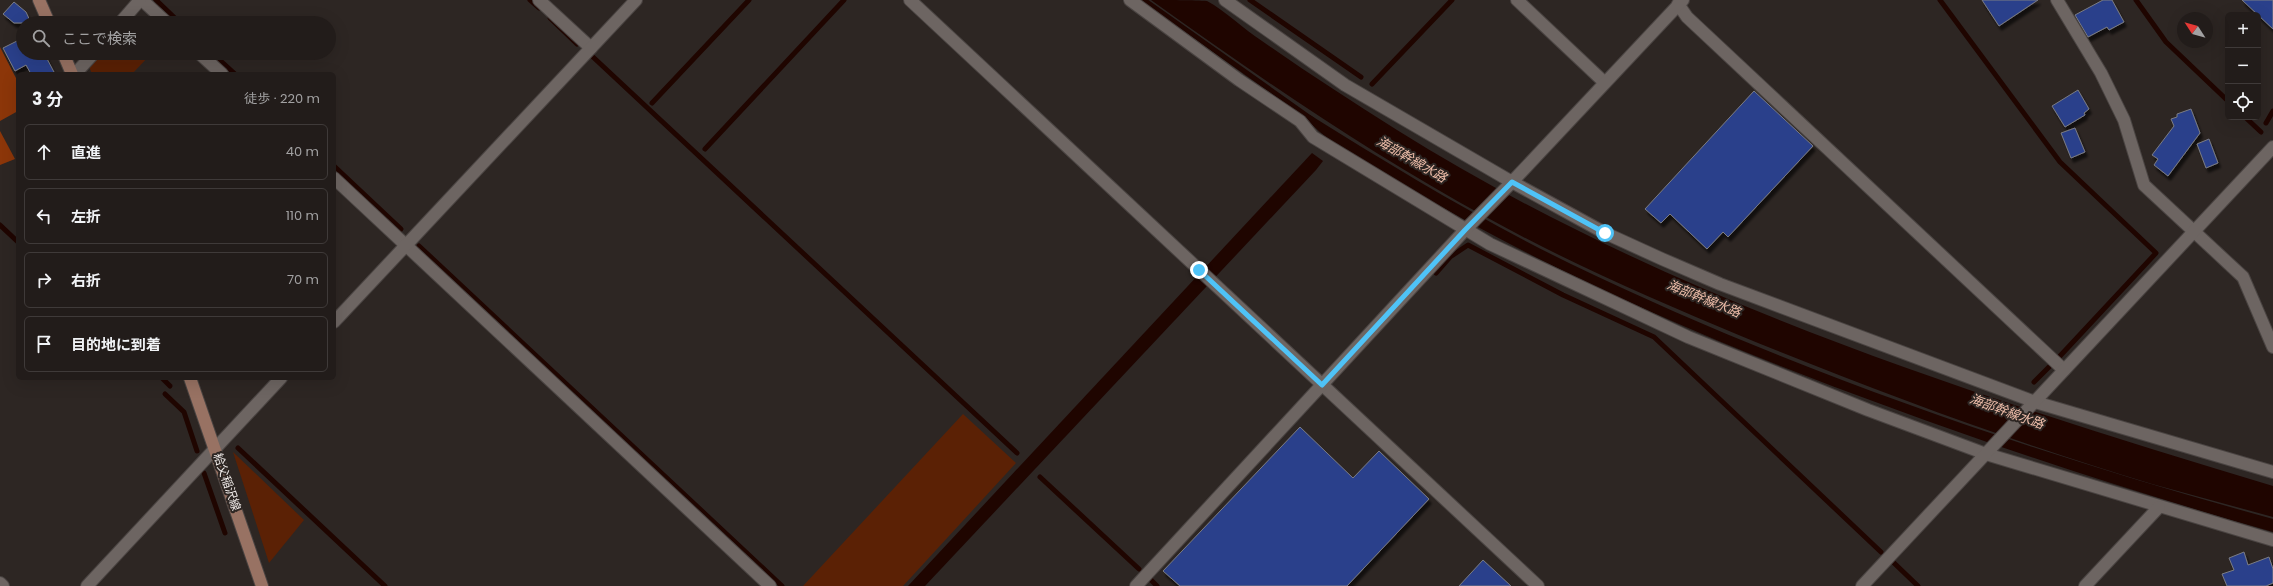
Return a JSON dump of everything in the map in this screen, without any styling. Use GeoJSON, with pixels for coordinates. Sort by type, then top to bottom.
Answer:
{"type":"FeatureCollection","features":[{"type":"Feature","properties":{"kind":"main road"},"geometry":{"type":"LineString","coordinates":[[39,0],[46,16]]}},
{"type":"Feature","properties":{"kind":"main road"},"geometry":{"type":"LineString","coordinates":[[66,60],[71,72]]}},
{"type":"Feature","properties":{"kind":"main road","name":"給父稲沢線"},"geometry":{"type":"LineString","coordinates":[[191,380],[262,586]]}},
{"type":"Feature","properties":{"kind":"street"},"geometry":{"type":"LineString","coordinates":[[126,16],[141,0],[159,16]]}},
{"type":"Feature","properties":{"kind":"street"},"geometry":{"type":"LineString","coordinates":[[539,0],[591,48]]}},
{"type":"Feature","properties":{"kind":"street"},"geometry":{"type":"LineString","coordinates":[[336,320],[636,0]]}},
{"type":"Feature","properties":{"kind":"street"},"geometry":{"type":"LineString","coordinates":[[910,0],[1538,586]]}},
{"type":"Feature","properties":{"kind":"street"},"geometry":{"type":"LineString","coordinates":[[1130,0],[1239,80],[1300,121],[1313,137],[1466,228],[1490,244],[1688,337],[1868,410],[2160,507],[2273,540]]}},
{"type":"Feature","properties":{"kind":"street"},"geometry":{"type":"LineString","coordinates":[[1225,0],[1345,85],[1512,182],[1605,233],[1720,284],[2032,405],[2273,472]]}},
{"type":"Feature","properties":{"kind":"street"},"geometry":{"type":"LineString","coordinates":[[1517,0],[1604,82]]}},
{"type":"Feature","properties":{"kind":"street"},"geometry":{"type":"LineString","coordinates":[[2057,0],[2097,67],[2124,120],[2144,185],[2195,230],[2243,277],[2273,347]]}},
{"type":"Feature","properties":{"kind":"street"},"geometry":{"type":"LineString","coordinates":[[1136,586],[1466,228],[1512,182],[1604,82],[1681,2],[1687,17],[2064,370]]}},
{"type":"Feature","properties":{"kind":"street"},"geometry":{"type":"LineString","coordinates":[[77,72],[88,60]]}},
{"type":"Feature","properties":{"kind":"street"},"geometry":{"type":"LineString","coordinates":[[207,60],[220,72]]}},
{"type":"Feature","properties":{"kind":"street"},"geometry":{"type":"LineString","coordinates":[[1862,586],[2272,146]]}},
{"type":"Feature","properties":{"kind":"street"},"geometry":{"type":"LineString","coordinates":[[336,180],[770,586]]}},
{"type":"Feature","properties":{"kind":"street"},"geometry":{"type":"LineString","coordinates":[[87,586],[279,380]]}},
{"type":"Feature","properties":{"kind":"street"},"geometry":{"type":"LineString","coordinates":[[2085,586],[2160,507]]}},
{"type":"Feature","properties":{"kind":"shaded area"},"geometry":{"type":"Polygon","coordinates":[[[0,47],[16,78],[16,112],[0,121],[0,47]]]}},
{"type":"Feature","properties":{"kind":"shaded area"},"geometry":{"type":"Polygon","coordinates":[[[92,60],[145,60],[134,72],[91,72],[88,64],[92,60]]]}},
{"type":"Feature","properties":{"kind":"shaded area"},"geometry":{"type":"Polygon","coordinates":[[[0,131],[15,159],[0,165],[0,131]]]}},
{"type":"Feature","properties":{"kind":"shaded area"},"geometry":{"type":"Polygon","coordinates":[[[963,414],[1016,463],[903,586],[803,586],[963,414]]]}},
{"type":"Feature","properties":{"kind":"shaded area"},"geometry":{"type":"Polygon","coordinates":[[[233,452],[304,520],[269,563],[233,452]]]}},
{"type":"Feature","properties":{"kind":"water","name":"海部幹線水路"},"geometry":{"type":"Polygon","coordinates":[[[1151,0],[1207,1],[1295,64],[1397,130],[1499,190],[1605,244],[1713,292],[1823,337],[1934,378],[2047,416],[2273,486],[2273,517],[2152,484],[2100,468],[1945,415],[1741,336],[1612,280],[1517,234],[1442,192],[1357,141],[1233,58],[1151,0]]]}},
{"type":"Feature","properties":{"kind":"water"},"geometry":{"type":"Polygon","coordinates":[[[1310,115],[1406,174],[1504,230],[1571,264],[1741,340],[1828,375],[2004,438],[2183,494],[2273,519],[2273,532],[2080,473],[1984,441],[1832,386],[1720,342],[1556,267],[1502,240],[1416,193],[1326,137],[1307,119],[1310,115]]]}},
{"type":"Feature","properties":{"kind":"water"},"geometry":{"type":"Polygon","coordinates":[[[1312,153],[1323,161],[1316,170],[925,586],[908,586],[1312,153]]]}},
{"type":"Feature","properties":{"kind":"building"},"geometry":{"type":"Polygon","coordinates":[[[1982,0],[2038,0],[1999,26],[1982,0]]]}},
{"type":"Feature","properties":{"kind":"building"},"geometry":{"type":"Polygon","coordinates":[[[2103,0],[2112,0],[2124,22],[2109,30],[2107,27],[2088,37],[2075,15],[2103,0]]]}},
{"type":"Feature","properties":{"kind":"building"},"geometry":{"type":"Polygon","coordinates":[[[2242,0],[2273,0],[2273,29],[2261,18],[2261,12],[2255,12],[2242,0]]]}},
{"type":"Feature","properties":{"kind":"building"},"geometry":{"type":"Polygon","coordinates":[[[14,2],[26,12],[28,16],[16,16],[16,23],[14,23],[3,14],[14,2]]]}},
{"type":"Feature","properties":{"kind":"building"},"geometry":{"type":"Polygon","coordinates":[[[16,42],[16,60],[48,60],[54,72],[30,72],[26,65],[15,71],[3,48],[16,42]]]}},
{"type":"Feature","properties":{"kind":"building"},"geometry":{"type":"Polygon","coordinates":[[[2078,90],[2089,109],[2084,113],[2085,115],[2065,127],[2052,106],[2078,90]]]}},
{"type":"Feature","properties":{"kind":"building"},"geometry":{"type":"Polygon","coordinates":[[[1754,91],[1813,146],[1728,237],[1723,232],[1707,249],[1670,214],[1661,223],[1645,209],[1754,91]]]}},
{"type":"Feature","properties":{"kind":"building"},"geometry":{"type":"Polygon","coordinates":[[[2191,109],[2200,133],[2168,176],[2154,165],[2158,159],[2152,155],[2174,126],[2171,119],[2177,117],[2177,114],[2191,109]]]}},
{"type":"Feature","properties":{"kind":"building"},"geometry":{"type":"Polygon","coordinates":[[[2075,128],[2085,152],[2071,158],[2061,133],[2075,128]]]}},
{"type":"Feature","properties":{"kind":"building"},"geometry":{"type":"Polygon","coordinates":[[[2209,139],[2218,163],[2206,168],[2197,144],[2209,139]]]}},
{"type":"Feature","properties":{"kind":"building"},"geometry":{"type":"Polygon","coordinates":[[[1300,427],[1353,478],[1379,451],[1429,499],[1347,586],[1180,586],[1163,571],[1300,427]]]}},
{"type":"Feature","properties":{"kind":"building"},"geometry":{"type":"Polygon","coordinates":[[[2244,552],[2248,565],[2269,557],[2273,569],[2273,583],[2266,586],[2227,586],[2222,574],[2234,570],[2229,558],[2244,552]]]}},
{"type":"Feature","properties":{"kind":"building"},"geometry":{"type":"Polygon","coordinates":[[[1483,560],[1511,586],[1459,586],[1483,560]]]}},
{"type":"Feature","properties":{"kind":"waterway"},"geometry":{"type":"LineString","coordinates":[[156,0],[173,16]]}},
{"type":"Feature","properties":{"kind":"waterway"},"geometry":{"type":"LineString","coordinates":[[530,0],[539,8]]}},
{"type":"Feature","properties":{"kind":"waterway"},"geometry":{"type":"LineString","coordinates":[[652,103],[749,0]]}},
{"type":"Feature","properties":{"kind":"waterway"},"geometry":{"type":"LineString","coordinates":[[705,149],[844,0]]}},
{"type":"Feature","properties":{"kind":"waterway"},"geometry":{"type":"LineString","coordinates":[[1144,0],[1313,120]]}},
{"type":"Feature","properties":{"kind":"waterway"},"geometry":{"type":"LineString","coordinates":[[1250,0],[1361,77]]}},
{"type":"Feature","properties":{"kind":"waterway"},"geometry":{"type":"LineString","coordinates":[[1372,84],[1452,0]]}},
{"type":"Feature","properties":{"kind":"waterway"},"geometry":{"type":"LineString","coordinates":[[1940,0],[2060,162],[2156,253],[2060,356]]}},
{"type":"Feature","properties":{"kind":"waterway"},"geometry":{"type":"LineString","coordinates":[[2136,0],[2166,42],[2225,98]]}},
{"type":"Feature","properties":{"kind":"waterway"},"geometry":{"type":"LineString","coordinates":[[550,18],[577,44]]}},
{"type":"Feature","properties":{"kind":"waterway"},"geometry":{"type":"LineString","coordinates":[[593,57],[1017,453]]}},
{"type":"Feature","properties":{"kind":"waterway"},"geometry":{"type":"LineString","coordinates":[[220,60],[233,72]]}},
{"type":"Feature","properties":{"kind":"waterway"},"geometry":{"type":"LineString","coordinates":[[2266,123],[2273,111]]}},
{"type":"Feature","properties":{"kind":"waterway"},"geometry":{"type":"LineString","coordinates":[[2248,120],[2261,132]]}},
{"type":"Feature","properties":{"kind":"waterway"},"geometry":{"type":"LineString","coordinates":[[336,168],[401,229]]}},
{"type":"Feature","properties":{"kind":"waterway"},"geometry":{"type":"LineString","coordinates":[[0,225],[16,240]]}},
{"type":"Feature","properties":{"kind":"waterway"},"geometry":{"type":"LineString","coordinates":[[1436,273],[1450,257],[1468,245],[1563,295],[1654,337],[1881,552]]}},
{"type":"Feature","properties":{"kind":"waterway"},"geometry":{"type":"LineString","coordinates":[[419,246],[782,586]]}},
{"type":"Feature","properties":{"kind":"waterway"},"geometry":{"type":"LineString","coordinates":[[2034,382],[2049,367]]}},
{"type":"Feature","properties":{"kind":"waterway"},"geometry":{"type":"LineString","coordinates":[[164,380],[170,386]]}},
{"type":"Feature","properties":{"kind":"waterway"},"geometry":{"type":"LineString","coordinates":[[165,394],[184,412],[197,451]]}},
{"type":"Feature","properties":{"kind":"waterway"},"geometry":{"type":"LineString","coordinates":[[238,448],[385,586]]}},
{"type":"Feature","properties":{"kind":"waterway"},"geometry":{"type":"LineString","coordinates":[[204,473],[225,533]]}},
{"type":"Feature","properties":{"kind":"waterway"},"geometry":{"type":"LineString","coordinates":[[1040,477],[1139,569]]}},
{"type":"Feature","properties":{"kind":"waterway"},"geometry":{"type":"LineString","coordinates":[[1893,562],[1918,586]]}},
{"type":"Feature","properties":{"kind":"waterway"},"geometry":{"type":"LineString","coordinates":[[1151,580],[1157,586]]}},
{"type":"Feature","properties":{"kind":"route"},"geometry":{"type":"LineString","coordinates":[[1199,270],[1322,385],[1465,230],[1512,182],[1605,233]]}}]}
